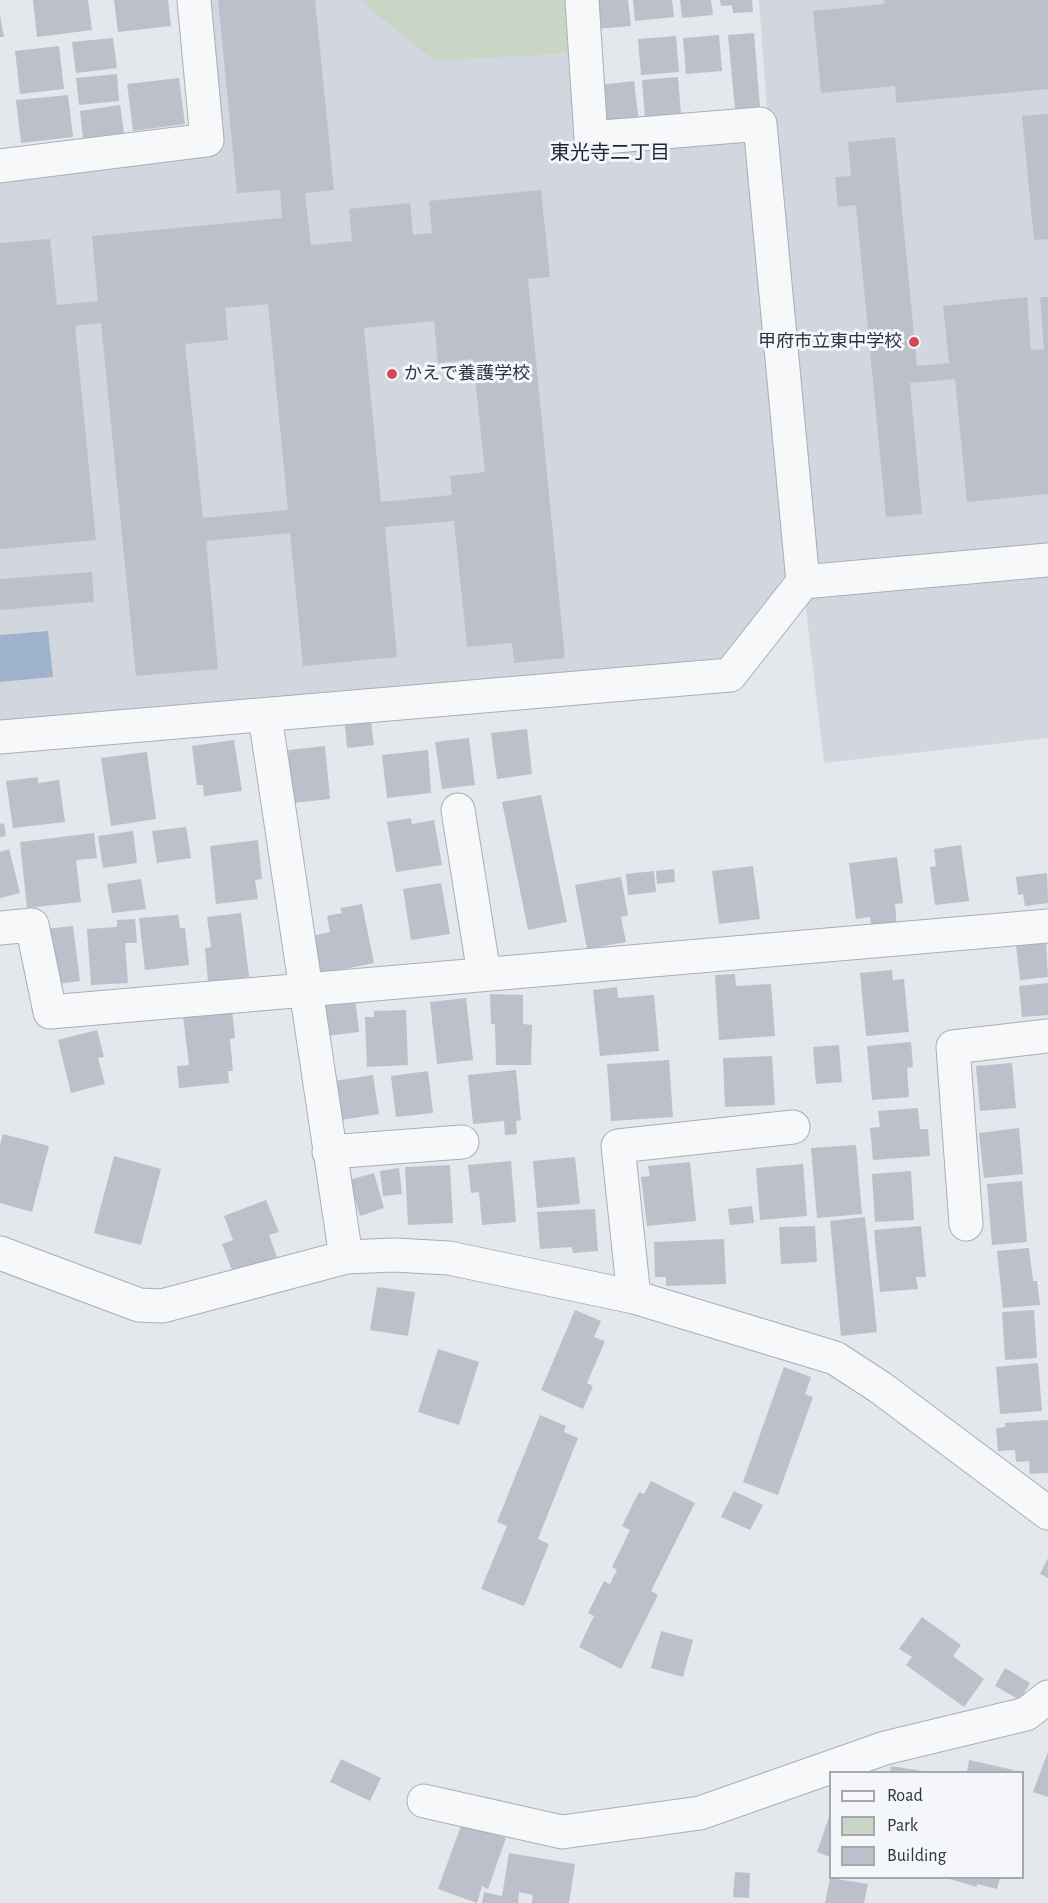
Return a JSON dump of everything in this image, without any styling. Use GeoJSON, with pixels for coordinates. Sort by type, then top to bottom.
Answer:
{"type":"FeatureCollection","features":[{"type":"Feature","properties":{"kind":"street"},"geometry":{"type":"LineString","coordinates":[[0,166],[207,140],[194,0]]}},
{"type":"Feature","properties":{"kind":"street"},"geometry":{"type":"LineString","coordinates":[[0,737],[730,675],[803,582],[760,124],[591,138],[582,0]]}},
{"type":"Feature","properties":{"kind":"street"},"geometry":{"type":"LineString","coordinates":[[803,582],[1048,560]]}},
{"type":"Feature","properties":{"kind":"street"},"geometry":{"type":"LineString","coordinates":[[265,716],[304,990],[346,1257]]}},
{"type":"Feature","properties":{"kind":"street"},"geometry":{"type":"LineString","coordinates":[[458,810],[484,974]]}},
{"type":"Feature","properties":{"kind":"street"},"geometry":{"type":"LineString","coordinates":[[0,928],[32,925],[50,1012],[1048,926]]}},
{"type":"Feature","properties":{"kind":"street"},"geometry":{"type":"LineString","coordinates":[[966,1224],[953,1047],[1048,1036]]}},
{"type":"Feature","properties":{"kind":"street"},"geometry":{"type":"LineString","coordinates":[[634,1297],[618,1146],[793,1127]]}},
{"type":"Feature","properties":{"kind":"street"},"geometry":{"type":"LineString","coordinates":[[329,1152],[462,1142]]}},
{"type":"Feature","properties":{"kind":"street"},"geometry":{"type":"LineString","coordinates":[[0,1253],[139,1305],[162,1306],[346,1257],[394,1255],[449,1258],[634,1297],[835,1358],[881,1388],[1048,1513]]}},
{"type":"Feature","properties":{"kind":"street"},"geometry":{"type":"LineString","coordinates":[[424,1801],[562,1832],[700,1813],[885,1748],[1026,1714],[1048,1697]]}},
{"type":"Feature","properties":{"kind":"shaded area","name":"かえで養護学校"},"geometry":{"type":"Polygon","coordinates":[[[194,0],[364,0],[365,4],[587,52],[591,137],[768,123],[759,0],[1048,0],[1048,738],[824,763],[803,583],[730,675],[0,737],[0,166],[207,140],[194,0]]]}},
{"type":"Feature","properties":{"kind":"green space"},"geometry":{"type":"Polygon","coordinates":[[[364,0],[582,0],[587,52],[435,61],[364,4],[364,0]]]}},
{"type":"Feature","properties":{"kind":"water"},"geometry":{"type":"Polygon","coordinates":[[[48,631],[53,677],[0,682],[0,635],[48,631]]]}},
{"type":"Feature","properties":{"kind":"building"},"geometry":{"type":"Polygon","coordinates":[[[33,0],[88,0],[92,30],[37,37],[33,0]]]}},
{"type":"Feature","properties":{"kind":"building"},"geometry":{"type":"Polygon","coordinates":[[[114,0],[168,0],[171,26],[118,32],[114,0]]]}},
{"type":"Feature","properties":{"kind":"building"},"geometry":{"type":"Polygon","coordinates":[[[218,0],[315,0],[334,190],[305,193],[311,245],[352,241],[349,209],[410,203],[413,235],[432,233],[429,201],[541,190],[550,277],[528,279],[565,658],[514,663],[512,643],[467,647],[454,521],[385,527],[397,657],[303,666],[290,533],[206,541],[218,669],[136,676],[101,323],[75,326],[96,540],[0,549],[0,243],[50,239],[57,305],[98,301],[92,236],[282,218],[280,190],[237,193],[218,0]],[[268,304],[225,308],[228,340],[185,344],[203,518],[288,510],[268,304]],[[434,321],[364,328],[381,502],[452,495],[450,476],[485,472],[473,359],[438,363],[434,321]]]}},
{"type":"Feature","properties":{"kind":"building"},"geometry":{"type":"Polygon","coordinates":[[[592,0],[628,0],[631,26],[596,29],[592,0]]]}},
{"type":"Feature","properties":{"kind":"building"},"geometry":{"type":"Polygon","coordinates":[[[633,0],[672,0],[674,17],[635,21],[633,0]]]}},
{"type":"Feature","properties":{"kind":"building"},"geometry":{"type":"Polygon","coordinates":[[[680,0],[711,0],[713,15],[682,18],[680,0]]]}},
{"type":"Feature","properties":{"kind":"building"},"geometry":{"type":"Polygon","coordinates":[[[720,0],[752,0],[753,12],[733,13],[732,5],[721,6],[720,0]]]}},
{"type":"Feature","properties":{"kind":"building"},"geometry":{"type":"Polygon","coordinates":[[[884,0],[1048,0],[1048,89],[896,103],[895,86],[821,93],[813,11],[885,4],[884,0]]]}},
{"type":"Feature","properties":{"kind":"building"},"geometry":{"type":"Polygon","coordinates":[[[0,15],[4,37],[0,37],[0,15]]]}},
{"type":"Feature","properties":{"kind":"building"},"geometry":{"type":"Polygon","coordinates":[[[754,33],[760,107],[735,109],[728,35],[754,33]]]}},
{"type":"Feature","properties":{"kind":"building"},"geometry":{"type":"Polygon","coordinates":[[[719,35],[722,71],[686,74],[683,38],[719,35]]]}},
{"type":"Feature","properties":{"kind":"building"},"geometry":{"type":"Polygon","coordinates":[[[676,36],[679,72],[641,75],[638,39],[676,36]]]}},
{"type":"Feature","properties":{"kind":"building"},"geometry":{"type":"Polygon","coordinates":[[[113,38],[117,68],[76,73],[72,42],[113,38]]]}},
{"type":"Feature","properties":{"kind":"building"},"geometry":{"type":"Polygon","coordinates":[[[59,46],[64,89],[20,94],[15,51],[59,46]]]}},
{"type":"Feature","properties":{"kind":"building"},"geometry":{"type":"Polygon","coordinates":[[[117,74],[119,101],[79,105],[76,78],[117,74]]]}},
{"type":"Feature","properties":{"kind":"building"},"geometry":{"type":"Polygon","coordinates":[[[678,77],[681,114],[645,117],[642,80],[678,77]]]}},
{"type":"Feature","properties":{"kind":"building"},"geometry":{"type":"Polygon","coordinates":[[[179,78],[185,124],[133,131],[127,84],[179,78]]]}},
{"type":"Feature","properties":{"kind":"building"},"geometry":{"type":"Polygon","coordinates":[[[634,81],[639,122],[604,125],[599,85],[634,81]]]}},
{"type":"Feature","properties":{"kind":"building"},"geometry":{"type":"Polygon","coordinates":[[[68,95],[73,137],[21,143],[16,100],[68,95]]]}},
{"type":"Feature","properties":{"kind":"building"},"geometry":{"type":"Polygon","coordinates":[[[120,105],[124,133],[83,139],[80,111],[120,105]]]}},
{"type":"Feature","properties":{"kind":"building"},"geometry":{"type":"Polygon","coordinates":[[[1048,114],[1048,239],[1034,240],[1022,116],[1048,114]]]}},
{"type":"Feature","properties":{"kind":"building"},"geometry":{"type":"Polygon","coordinates":[[[895,137],[917,366],[949,363],[943,306],[1027,297],[1031,350],[1044,349],[1040,297],[1048,297],[1048,494],[967,502],[955,379],[910,383],[922,514],[886,517],[856,205],[838,207],[835,177],[851,176],[848,142],[895,137]]]}},
{"type":"Feature","properties":{"kind":"building"},"geometry":{"type":"Polygon","coordinates":[[[92,572],[94,602],[0,610],[0,579],[92,572]]]}},
{"type":"Feature","properties":{"kind":"building"},"geometry":{"type":"Polygon","coordinates":[[[371,722],[374,745],[347,748],[345,725],[371,722]]]}},
{"type":"Feature","properties":{"kind":"building"},"geometry":{"type":"Polygon","coordinates":[[[527,729],[532,774],[497,779],[491,733],[527,729]]]}},
{"type":"Feature","properties":{"kind":"building"},"geometry":{"type":"Polygon","coordinates":[[[469,738],[475,785],[442,789],[435,742],[469,738]]]}},
{"type":"Feature","properties":{"kind":"building"},"geometry":{"type":"Polygon","coordinates":[[[234,740],[242,791],[204,796],[203,785],[197,785],[192,746],[234,740]]]}},
{"type":"Feature","properties":{"kind":"building"},"geometry":{"type":"Polygon","coordinates":[[[325,746],[330,799],[293,803],[288,750],[325,746]]]}},
{"type":"Feature","properties":{"kind":"building"},"geometry":{"type":"Polygon","coordinates":[[[428,750],[431,793],[387,798],[382,755],[428,750]]]}},
{"type":"Feature","properties":{"kind":"building"},"geometry":{"type":"Polygon","coordinates":[[[147,752],[156,819],[111,826],[101,758],[147,752]]]}},
{"type":"Feature","properties":{"kind":"building"},"geometry":{"type":"Polygon","coordinates":[[[38,777],[38,783],[59,780],[65,822],[13,828],[6,781],[38,777]]]}},
{"type":"Feature","properties":{"kind":"building"},"geometry":{"type":"Polygon","coordinates":[[[541,795],[567,922],[528,930],[502,802],[541,795]]]}},
{"type":"Feature","properties":{"kind":"building"},"geometry":{"type":"Polygon","coordinates":[[[411,818],[412,824],[434,820],[442,865],[396,872],[387,822],[411,818]]]}},
{"type":"Feature","properties":{"kind":"building"},"geometry":{"type":"Polygon","coordinates":[[[4,823],[6,836],[0,837],[0,824],[4,823]]]}},
{"type":"Feature","properties":{"kind":"building"},"geometry":{"type":"Polygon","coordinates":[[[186,827],[191,858],[157,863],[152,831],[186,827]]]}},
{"type":"Feature","properties":{"kind":"building"},"geometry":{"type":"Polygon","coordinates":[[[133,831],[137,863],[103,868],[98,836],[133,831]]]}},
{"type":"Feature","properties":{"kind":"building"},"geometry":{"type":"Polygon","coordinates":[[[94,833],[97,858],[76,860],[81,902],[27,908],[20,842],[94,833]]]}},
{"type":"Feature","properties":{"kind":"building"},"geometry":{"type":"Polygon","coordinates":[[[258,840],[262,879],[255,880],[258,899],[216,904],[210,846],[258,840]]]}},
{"type":"Feature","properties":{"kind":"building"},"geometry":{"type":"Polygon","coordinates":[[[961,845],[969,901],[935,905],[930,867],[936,866],[934,849],[961,845]]]}},
{"type":"Feature","properties":{"kind":"building"},"geometry":{"type":"Polygon","coordinates":[[[9,849],[20,893],[0,898],[0,852],[9,849]]]}},
{"type":"Feature","properties":{"kind":"building"},"geometry":{"type":"Polygon","coordinates":[[[897,857],[903,903],[895,904],[897,927],[872,930],[870,917],[856,919],[849,863],[897,857]]]}},
{"type":"Feature","properties":{"kind":"building"},"geometry":{"type":"Polygon","coordinates":[[[753,866],[760,919],[719,924],[712,871],[753,866]]]}},
{"type":"Feature","properties":{"kind":"building"},"geometry":{"type":"Polygon","coordinates":[[[674,869],[675,882],[657,884],[656,871],[674,869]]]}},
{"type":"Feature","properties":{"kind":"building"},"geometry":{"type":"Polygon","coordinates":[[[654,871],[656,892],[628,895],[626,874],[654,871]]]}},
{"type":"Feature","properties":{"kind":"building"},"geometry":{"type":"Polygon","coordinates":[[[1047,873],[1048,903],[1025,906],[1023,894],[1018,895],[1016,877],[1047,873]]]}},
{"type":"Feature","properties":{"kind":"building"},"geometry":{"type":"Polygon","coordinates":[[[621,877],[628,915],[621,917],[626,942],[587,949],[575,885],[621,877]]]}},
{"type":"Feature","properties":{"kind":"building"},"geometry":{"type":"Polygon","coordinates":[[[141,879],[146,909],[112,913],[107,884],[141,879]]]}},
{"type":"Feature","properties":{"kind":"building"},"geometry":{"type":"Polygon","coordinates":[[[441,883],[450,934],[411,940],[403,889],[441,883]]]}},
{"type":"Feature","properties":{"kind":"building"},"geometry":{"type":"Polygon","coordinates":[[[362,904],[374,963],[319,974],[312,936],[330,932],[327,916],[342,913],[340,908],[362,904]]]}},
{"type":"Feature","properties":{"kind":"building"},"geometry":{"type":"Polygon","coordinates":[[[241,913],[249,977],[208,982],[205,948],[211,947],[207,917],[241,913]]]}},
{"type":"Feature","properties":{"kind":"building"},"geometry":{"type":"Polygon","coordinates":[[[178,915],[180,928],[185,928],[189,965],[145,970],[139,918],[178,915]]]}},
{"type":"Feature","properties":{"kind":"building"},"geometry":{"type":"Polygon","coordinates":[[[135,919],[137,943],[125,943],[128,983],[91,985],[87,929],[117,927],[117,920],[135,919]]]}},
{"type":"Feature","properties":{"kind":"building"},"geometry":{"type":"Polygon","coordinates":[[[73,926],[80,981],[57,984],[46,929],[73,926]]]}},
{"type":"Feature","properties":{"kind":"building"},"geometry":{"type":"Polygon","coordinates":[[[1046,941],[1048,977],[1020,980],[1016,945],[1046,941]]]}},
{"type":"Feature","properties":{"kind":"building"},"geometry":{"type":"Polygon","coordinates":[[[892,970],[893,980],[904,979],[909,1032],[866,1036],[860,973],[892,970]]]}},
{"type":"Feature","properties":{"kind":"building"},"geometry":{"type":"Polygon","coordinates":[[[735,974],[736,986],[771,984],[775,1036],[719,1040],[715,975],[735,974]]]}},
{"type":"Feature","properties":{"kind":"building"},"geometry":{"type":"Polygon","coordinates":[[[1048,983],[1048,1015],[1022,1017],[1019,986],[1048,983]]]}},
{"type":"Feature","properties":{"kind":"building"},"geometry":{"type":"Polygon","coordinates":[[[617,987],[618,998],[654,995],[659,1051],[600,1056],[593,990],[617,987]]]}},
{"type":"Feature","properties":{"kind":"building"},"geometry":{"type":"Polygon","coordinates":[[[490,994],[523,995],[523,1024],[532,1025],[531,1065],[496,1065],[495,1024],[491,1024],[490,994]]]}},
{"type":"Feature","properties":{"kind":"building"},"geometry":{"type":"Polygon","coordinates":[[[355,997],[359,1032],[326,1036],[321,1001],[355,997]]]}},
{"type":"Feature","properties":{"kind":"building"},"geometry":{"type":"Polygon","coordinates":[[[466,998],[473,1060],[437,1064],[430,1002],[466,998]]]}},
{"type":"Feature","properties":{"kind":"building"},"geometry":{"type":"Polygon","coordinates":[[[232,1010],[235,1038],[230,1039],[233,1071],[228,1071],[229,1083],[179,1088],[177,1066],[189,1065],[183,1016],[232,1010]]]}},
{"type":"Feature","properties":{"kind":"building"},"geometry":{"type":"Polygon","coordinates":[[[406,1010],[408,1065],[367,1067],[365,1017],[374,1017],[374,1011],[406,1010]]]}},
{"type":"Feature","properties":{"kind":"building"},"geometry":{"type":"Polygon","coordinates":[[[97,1030],[104,1057],[98,1058],[105,1084],[71,1093],[58,1040],[97,1030]]]}},
{"type":"Feature","properties":{"kind":"building"},"geometry":{"type":"Polygon","coordinates":[[[911,1042],[913,1067],[907,1068],[909,1097],[872,1100],[867,1046],[911,1042]]]}},
{"type":"Feature","properties":{"kind":"building"},"geometry":{"type":"Polygon","coordinates":[[[839,1045],[842,1082],[816,1084],[813,1047],[839,1045]]]}},
{"type":"Feature","properties":{"kind":"building"},"geometry":{"type":"Polygon","coordinates":[[[772,1056],[775,1105],[725,1107],[723,1058],[772,1056]]]}},
{"type":"Feature","properties":{"kind":"building"},"geometry":{"type":"Polygon","coordinates":[[[669,1060],[673,1117],[611,1121],[607,1064],[669,1060]]]}},
{"type":"Feature","properties":{"kind":"building"},"geometry":{"type":"Polygon","coordinates":[[[1012,1063],[1016,1108],[980,1111],[976,1066],[1012,1063]]]}},
{"type":"Feature","properties":{"kind":"building"},"geometry":{"type":"Polygon","coordinates":[[[516,1070],[521,1120],[516,1121],[517,1134],[505,1135],[504,1121],[473,1124],[468,1075],[516,1070]]]}},
{"type":"Feature","properties":{"kind":"building"},"geometry":{"type":"Polygon","coordinates":[[[428,1071],[433,1113],[396,1117],[391,1076],[428,1071]]]}},
{"type":"Feature","properties":{"kind":"building"},"geometry":{"type":"Polygon","coordinates":[[[373,1075],[379,1114],[341,1120],[334,1081],[373,1075]]]}},
{"type":"Feature","properties":{"kind":"building"},"geometry":{"type":"Polygon","coordinates":[[[918,1108],[920,1129],[928,1129],[930,1156],[873,1160],[870,1128],[880,1127],[878,1111],[918,1108]]]}},
{"type":"Feature","properties":{"kind":"building"},"geometry":{"type":"Polygon","coordinates":[[[1019,1128],[1023,1174],[984,1178],[979,1133],[1019,1128]]]}},
{"type":"Feature","properties":{"kind":"building"},"geometry":{"type":"Polygon","coordinates":[[[3,1134],[49,1146],[32,1212],[0,1203],[0,1145],[3,1134]]]}},
{"type":"Feature","properties":{"kind":"building"},"geometry":{"type":"Polygon","coordinates":[[[856,1145],[862,1214],[817,1218],[811,1148],[856,1145]]]}},
{"type":"Feature","properties":{"kind":"building"},"geometry":{"type":"Polygon","coordinates":[[[114,1156],[161,1169],[141,1245],[94,1233],[114,1156]]]}},
{"type":"Feature","properties":{"kind":"building"},"geometry":{"type":"Polygon","coordinates":[[[575,1157],[580,1204],[537,1208],[533,1161],[575,1157]]]}},
{"type":"Feature","properties":{"kind":"building"},"geometry":{"type":"Polygon","coordinates":[[[511,1161],[516,1222],[482,1225],[479,1192],[471,1193],[468,1165],[511,1161]]]}},
{"type":"Feature","properties":{"kind":"building"},"geometry":{"type":"Polygon","coordinates":[[[690,1162],[696,1221],[647,1226],[641,1177],[650,1176],[648,1166],[690,1162]]]}},
{"type":"Feature","properties":{"kind":"building"},"geometry":{"type":"Polygon","coordinates":[[[803,1164],[807,1216],[760,1220],[756,1168],[803,1164]]]}},
{"type":"Feature","properties":{"kind":"building"},"geometry":{"type":"Polygon","coordinates":[[[450,1165],[453,1223],[408,1225],[405,1167],[450,1165]]]}},
{"type":"Feature","properties":{"kind":"building"},"geometry":{"type":"Polygon","coordinates":[[[399,1168],[402,1194],[383,1196],[380,1171],[399,1168]]]}},
{"type":"Feature","properties":{"kind":"building"},"geometry":{"type":"Polygon","coordinates":[[[911,1171],[914,1220],[875,1222],[872,1174],[911,1171]]]}},
{"type":"Feature","properties":{"kind":"building"},"geometry":{"type":"Polygon","coordinates":[[[374,1173],[384,1208],[360,1216],[349,1180],[374,1173]]]}},
{"type":"Feature","properties":{"kind":"building"},"geometry":{"type":"Polygon","coordinates":[[[1022,1181],[1027,1242],[992,1245],[987,1184],[1022,1181]]]}},
{"type":"Feature","properties":{"kind":"building"},"geometry":{"type":"Polygon","coordinates":[[[266,1200],[279,1232],[269,1235],[277,1257],[233,1273],[222,1244],[233,1240],[224,1216],[266,1200]]]}},
{"type":"Feature","properties":{"kind":"building"},"geometry":{"type":"Polygon","coordinates":[[[752,1206],[754,1223],[730,1225],[728,1209],[752,1206]]]}},
{"type":"Feature","properties":{"kind":"building"},"geometry":{"type":"Polygon","coordinates":[[[595,1209],[598,1251],[573,1253],[572,1247],[540,1249],[537,1212],[595,1209]]]}},
{"type":"Feature","properties":{"kind":"building"},"geometry":{"type":"Polygon","coordinates":[[[865,1217],[877,1332],[841,1336],[830,1221],[865,1217]]]}},
{"type":"Feature","properties":{"kind":"building"},"geometry":{"type":"Polygon","coordinates":[[[815,1226],[817,1262],[781,1264],[779,1227],[815,1226]]]}},
{"type":"Feature","properties":{"kind":"building"},"geometry":{"type":"Polygon","coordinates":[[[921,1226],[926,1277],[916,1277],[918,1289],[880,1292],[874,1230],[921,1226]]]}},
{"type":"Feature","properties":{"kind":"building"},"geometry":{"type":"Polygon","coordinates":[[[724,1239],[726,1284],[666,1286],[666,1277],[655,1277],[654,1242],[724,1239]]]}},
{"type":"Feature","properties":{"kind":"building"},"geometry":{"type":"Polygon","coordinates":[[[1029,1248],[1033,1281],[1037,1281],[1040,1305],[1003,1308],[997,1251],[1029,1248]]]}},
{"type":"Feature","properties":{"kind":"building"},"geometry":{"type":"Polygon","coordinates":[[[377,1287],[415,1292],[408,1336],[370,1330],[377,1287]]]}},
{"type":"Feature","properties":{"kind":"building"},"geometry":{"type":"Polygon","coordinates":[[[575,1310],[601,1321],[594,1337],[605,1341],[587,1383],[593,1386],[583,1409],[541,1390],[575,1310]]]}},
{"type":"Feature","properties":{"kind":"building"},"geometry":{"type":"Polygon","coordinates":[[[1034,1310],[1037,1358],[1005,1360],[1002,1312],[1034,1310]]]}},
{"type":"Feature","properties":{"kind":"building"},"geometry":{"type":"Polygon","coordinates":[[[438,1349],[479,1362],[459,1425],[418,1412],[438,1349]]]}},
{"type":"Feature","properties":{"kind":"building"},"geometry":{"type":"Polygon","coordinates":[[[1038,1363],[1042,1411],[1000,1414],[996,1367],[1038,1363]]]}},
{"type":"Feature","properties":{"kind":"building"},"geometry":{"type":"Polygon","coordinates":[[[784,1367],[811,1377],[805,1394],[813,1397],[778,1495],[743,1482],[784,1367]]]}},
{"type":"Feature","properties":{"kind":"building"},"geometry":{"type":"Polygon","coordinates":[[[540,1415],[566,1426],[564,1432],[578,1438],[538,1539],[549,1544],[524,1606],[481,1589],[507,1526],[497,1522],[540,1415]]]}},
{"type":"Feature","properties":{"kind":"building"},"geometry":{"type":"Polygon","coordinates":[[[1048,1420],[1048,1473],[1030,1474],[1029,1461],[1016,1462],[1015,1450],[998,1451],[996,1428],[1005,1427],[1005,1423],[1048,1420]]]}},
{"type":"Feature","properties":{"kind":"building"},"geometry":{"type":"Polygon","coordinates":[[[651,1481],[695,1503],[651,1591],[658,1595],[621,1669],[579,1647],[594,1616],[588,1613],[604,1581],[610,1584],[617,1570],[612,1567],[630,1530],[622,1526],[639,1492],[644,1494],[651,1481]]]}},
{"type":"Feature","properties":{"kind":"building"},"geometry":{"type":"Polygon","coordinates":[[[734,1491],[763,1505],[750,1530],[721,1517],[734,1491]]]}},
{"type":"Feature","properties":{"kind":"building"},"geometry":{"type":"Polygon","coordinates":[[[1048,1558],[1048,1578],[1040,1574],[1048,1558]]]}},
{"type":"Feature","properties":{"kind":"building"},"geometry":{"type":"Polygon","coordinates":[[[922,1617],[961,1645],[953,1656],[984,1679],[964,1707],[906,1665],[912,1657],[899,1649],[922,1617]]]}},
{"type":"Feature","properties":{"kind":"building"},"geometry":{"type":"Polygon","coordinates":[[[661,1631],[693,1640],[683,1677],[651,1668],[661,1631]]]}},
{"type":"Feature","properties":{"kind":"building"},"geometry":{"type":"Polygon","coordinates":[[[1005,1668],[1030,1683],[1020,1700],[995,1686],[1005,1668]]]}},
{"type":"Feature","properties":{"kind":"building"},"geometry":{"type":"Polygon","coordinates":[[[1048,1752],[1048,1797],[1033,1792],[1048,1752]]]}},
{"type":"Feature","properties":{"kind":"building"},"geometry":{"type":"Polygon","coordinates":[[[341,1759],[381,1778],[370,1801],[330,1782],[341,1759]]]}},
{"type":"Feature","properties":{"kind":"building"},"geometry":{"type":"Polygon","coordinates":[[[969,1760],[1014,1770],[1014,1771],[967,1771],[969,1760]]]}},
{"type":"Feature","properties":{"kind":"building"},"geometry":{"type":"Polygon","coordinates":[[[891,1766],[922,1771],[890,1771],[891,1766]]]}},
{"type":"Feature","properties":{"kind":"building"},"geometry":{"type":"Polygon","coordinates":[[[829,1817],[829,1857],[817,1852],[829,1817]]]}},
{"type":"Feature","properties":{"kind":"building"},"geometry":{"type":"Polygon","coordinates":[[[462,1823],[506,1838],[488,1889],[482,1886],[477,1903],[438,1889],[462,1823]]]}},
{"type":"Feature","properties":{"kind":"building"},"geometry":{"type":"Polygon","coordinates":[[[509,1853],[575,1864],[569,1903],[532,1903],[533,1895],[519,1892],[518,1903],[482,1903],[484,1892],[502,1896],[509,1853]]]}},
{"type":"Feature","properties":{"kind":"building"},"geometry":{"type":"Polygon","coordinates":[[[735,1872],[750,1873],[749,1898],[733,1897],[735,1872]]]}},
{"type":"Feature","properties":{"kind":"building"},"geometry":{"type":"Polygon","coordinates":[[[830,1879],[868,1884],[864,1903],[825,1903],[830,1879]]]}},
{"type":"Feature","properties":{"kind":"building"},"geometry":{"type":"Polygon","coordinates":[[[949,1879],[1000,1879],[997,1889],[977,1884],[977,1887],[949,1879]]]}},
{"type":"Feature","properties":{"kind":"place","name":"甲府市立東中学校"},"geometry":{"type":"Point","coordinates":[914,342]}},
{"type":"Feature","properties":{"kind":"place","name":"かえで養護学校"},"geometry":{"type":"Point","coordinates":[392,374]}},
{"type":"Feature","properties":{"kind":"district","name":"東光寺二丁目"},"geometry":{"type":"Point","coordinates":[610,153]}}]}
